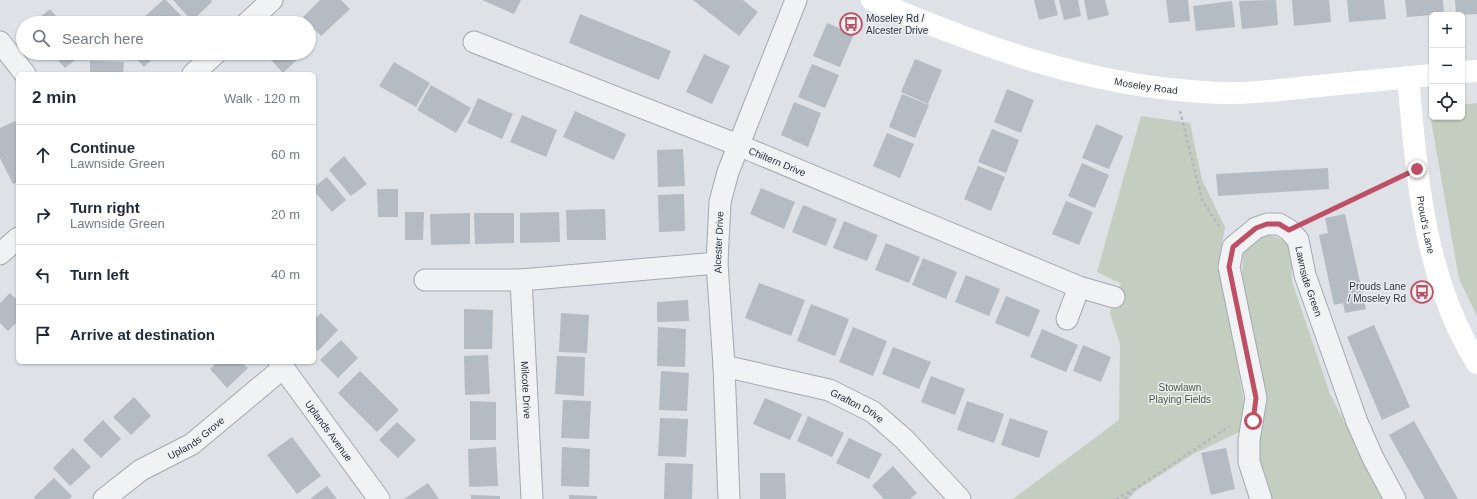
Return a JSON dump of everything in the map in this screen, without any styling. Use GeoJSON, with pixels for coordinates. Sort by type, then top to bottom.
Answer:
{"type":"FeatureCollection","features":[{"type":"Feature","properties":{"kind":"street"},"geometry":{"type":"LineString","coordinates":[[255,16],[272,0]]}},
{"type":"Feature","properties":{"kind":"street","name":"Alcester Drive"},"geometry":{"type":"LineString","coordinates":[[729,499],[724,366],[717,263],[720,202],[728,172],[738,145],[796,0]]}},
{"type":"Feature","properties":{"kind":"street","name":"Moseley Road"},"geometry":{"type":"LineString","coordinates":[[872,0],[1007,54],[1074,73],[1116,82],[1203,92],[1254,93],[1429,75]]}},
{"type":"Feature","properties":{"kind":"street"},"geometry":{"type":"LineString","coordinates":[[0,42],[23,72]]}},
{"type":"Feature","properties":{"kind":"street","name":"Chiltern Drive"},"geometry":{"type":"LineString","coordinates":[[474,42],[738,145],[1079,286],[1114,297]]}},
{"type":"Feature","properties":{"kind":"street"},"geometry":{"type":"LineString","coordinates":[[195,72],[208,60]]}},
{"type":"Feature","properties":{"kind":"street"},"geometry":{"type":"LineString","coordinates":[[1465,72],[1477,71]]}},
{"type":"Feature","properties":{"kind":"street","name":"Proud's Lane"},"geometry":{"type":"LineString","coordinates":[[1408,77],[1422,213],[1429,246],[1444,291],[1458,325],[1477,363]]}},
{"type":"Feature","properties":{"kind":"street"},"geometry":{"type":"LineString","coordinates":[[1261,499],[1249,462],[1249,440],[1256,398],[1229,267],[1233,247],[1256,228],[1267,224],[1279,224],[1289,230]]}},
{"type":"Feature","properties":{"kind":"street","name":"Lawnside Green"},"geometry":{"type":"LineString","coordinates":[[1289,230],[1298,240],[1305,275],[1357,422],[1373,458],[1395,499]]}},
{"type":"Feature","properties":{"kind":"street"},"geometry":{"type":"LineString","coordinates":[[0,254],[16,240]]}},
{"type":"Feature","properties":{"kind":"street"},"geometry":{"type":"LineString","coordinates":[[425,280],[522,280],[717,263]]}},
{"type":"Feature","properties":{"kind":"street","name":"Milcote Drive"},"geometry":{"type":"LineString","coordinates":[[522,280],[532,499]]}},
{"type":"Feature","properties":{"kind":"street"},"geometry":{"type":"LineString","coordinates":[[1067,319],[1079,286]]}},
{"type":"Feature","properties":{"kind":"street","name":"Uplands Grove"},"geometry":{"type":"LineString","coordinates":[[104,499],[141,470],[192,444],[281,365]]}},
{"type":"Feature","properties":{"kind":"street","name":"Uplands Avenue"},"geometry":{"type":"LineString","coordinates":[[281,365],[379,499]]}},
{"type":"Feature","properties":{"kind":"street","name":"Grafton Drive"},"geometry":{"type":"LineString","coordinates":[[724,366],[829,390],[873,412],[904,439],[960,499]]}},
{"type":"Feature","properties":{"kind":"path"},"geometry":{"type":"LineString","coordinates":[[1175,89],[1202,200],[1233,247]]}},
{"type":"Feature","properties":{"kind":"path"},"geometry":{"type":"LineString","coordinates":[[1289,230],[1417,169]]}},
{"type":"Feature","properties":{"kind":"path"},"geometry":{"type":"LineString","coordinates":[[1116,499],[1136,488],[1254,411]]}},
{"type":"Feature","properties":{"kind":"path"},"geometry":{"type":"LineString","coordinates":[[1125,499],[1136,488]]}},
{"type":"Feature","properties":{"kind":"green space"},"geometry":{"type":"Polygon","coordinates":[[[1477,103],[1477,316],[1459,279],[1431,120],[1465,120],[1465,105],[1477,103]]]}},
{"type":"Feature","properties":{"kind":"green space","name":"Stowlawn Playing Fields"},"geometry":{"type":"Polygon","coordinates":[[[1141,116],[1190,123],[1202,180],[1225,227],[1220,256],[1248,428],[1195,453],[1137,490],[1128,499],[1013,499],[1119,420],[1120,344],[1110,313],[1114,297],[1121,284],[1097,272],[1141,116]]]}},
{"type":"Feature","properties":{"kind":"green space"},"geometry":{"type":"Polygon","coordinates":[[[1269,235],[1288,243],[1292,247],[1292,281],[1330,394],[1385,499],[1272,499],[1271,497],[1257,457],[1258,360],[1242,275],[1243,252],[1258,237],[1269,235]]]}},
{"type":"Feature","properties":{"kind":"building"},"geometry":{"type":"Polygon","coordinates":[[[163,0],[166,0],[181,16],[145,16],[163,0]]]}},
{"type":"Feature","properties":{"kind":"building"},"geometry":{"type":"Polygon","coordinates":[[[173,0],[211,0],[212,2],[197,16],[187,16],[173,0]]]}},
{"type":"Feature","properties":{"kind":"building"},"geometry":{"type":"Polygon","coordinates":[[[320,0],[341,0],[350,9],[321,36],[316,31],[316,16],[304,16],[320,0]]]}},
{"type":"Feature","properties":{"kind":"building"},"geometry":{"type":"Polygon","coordinates":[[[482,0],[521,0],[514,14],[482,0]]]}},
{"type":"Feature","properties":{"kind":"building"},"geometry":{"type":"Polygon","coordinates":[[[693,0],[743,0],[758,12],[739,36],[693,0]]]}},
{"type":"Feature","properties":{"kind":"building"},"geometry":{"type":"Polygon","coordinates":[[[1034,0],[1054,0],[1058,15],[1039,20],[1034,0]]]}},
{"type":"Feature","properties":{"kind":"building"},"geometry":{"type":"Polygon","coordinates":[[[1059,0],[1078,0],[1081,16],[1064,20],[1059,0]]]}},
{"type":"Feature","properties":{"kind":"building"},"geometry":{"type":"Polygon","coordinates":[[[1084,0],[1105,0],[1109,15],[1088,20],[1084,0]]]}},
{"type":"Feature","properties":{"kind":"building"},"geometry":{"type":"Polygon","coordinates":[[[1166,0],[1188,0],[1190,21],[1169,23],[1166,0]]]}},
{"type":"Feature","properties":{"kind":"building"},"geometry":{"type":"Polygon","coordinates":[[[1276,0],[1278,25],[1242,29],[1239,1],[1276,0]]]}},
{"type":"Feature","properties":{"kind":"building"},"geometry":{"type":"Polygon","coordinates":[[[1292,0],[1329,0],[1331,22],[1294,26],[1292,0]]]}},
{"type":"Feature","properties":{"kind":"building"},"geometry":{"type":"Polygon","coordinates":[[[1347,0],[1384,0],[1386,19],[1349,22],[1347,0]]]}},
{"type":"Feature","properties":{"kind":"building"},"geometry":{"type":"Polygon","coordinates":[[[1405,0],[1443,0],[1444,12],[1429,12],[1429,15],[1407,17],[1405,0]]]}},
{"type":"Feature","properties":{"kind":"building"},"geometry":{"type":"Polygon","coordinates":[[[1455,0],[1477,0],[1477,14],[1465,15],[1465,12],[1456,12],[1455,0]]]}},
{"type":"Feature","properties":{"kind":"building"},"geometry":{"type":"Polygon","coordinates":[[[1232,1],[1235,27],[1196,31],[1193,6],[1232,1]]]}},
{"type":"Feature","properties":{"kind":"building"},"geometry":{"type":"Polygon","coordinates":[[[50,9],[56,16],[42,16],[50,9]]]}},
{"type":"Feature","properties":{"kind":"building"},"geometry":{"type":"Polygon","coordinates":[[[580,14],[671,51],[659,80],[569,43],[580,14]]]}},
{"type":"Feature","properties":{"kind":"building"},"geometry":{"type":"Polygon","coordinates":[[[827,23],[854,34],[840,67],[813,56],[827,23]]]}},
{"type":"Feature","properties":{"kind":"building"},"geometry":{"type":"Polygon","coordinates":[[[704,54],[730,66],[712,104],[686,92],[704,54]]]}},
{"type":"Feature","properties":{"kind":"building"},"geometry":{"type":"Polygon","coordinates":[[[915,59],[942,70],[928,104],[901,92],[915,59]]]}},
{"type":"Feature","properties":{"kind":"building"},"geometry":{"type":"Polygon","coordinates":[[[58,60],[75,60],[65,68],[58,60]]]}},
{"type":"Feature","properties":{"kind":"building"},"geometry":{"type":"Polygon","coordinates":[[[138,60],[152,60],[144,67],[138,60]]]}},
{"type":"Feature","properties":{"kind":"building"},"geometry":{"type":"Polygon","coordinates":[[[271,60],[297,60],[284,72],[282,72],[271,60]]]}},
{"type":"Feature","properties":{"kind":"building"},"geometry":{"type":"Polygon","coordinates":[[[90,61],[124,62],[123,72],[90,72],[90,61]]]}},
{"type":"Feature","properties":{"kind":"building"},"geometry":{"type":"Polygon","coordinates":[[[394,62],[430,83],[416,107],[379,86],[394,62]]]}},
{"type":"Feature","properties":{"kind":"building"},"geometry":{"type":"Polygon","coordinates":[[[812,64],[839,75],[825,108],[798,97],[812,64]]]}},
{"type":"Feature","properties":{"kind":"building"},"geometry":{"type":"Polygon","coordinates":[[[431,85],[471,108],[456,133],[417,110],[431,85]]]}},
{"type":"Feature","properties":{"kind":"building"},"geometry":{"type":"Polygon","coordinates":[[[1007,89],[1034,100],[1021,133],[994,122],[1007,89]]]}},
{"type":"Feature","properties":{"kind":"building"},"geometry":{"type":"Polygon","coordinates":[[[902,94],[929,105],[915,138],[889,127],[902,94]]]}},
{"type":"Feature","properties":{"kind":"building"},"geometry":{"type":"Polygon","coordinates":[[[478,98],[513,114],[502,139],[467,123],[478,98]]]}},
{"type":"Feature","properties":{"kind":"building"},"geometry":{"type":"Polygon","coordinates":[[[794,102],[821,113],[808,147],[781,135],[794,102]]]}},
{"type":"Feature","properties":{"kind":"building"},"geometry":{"type":"Polygon","coordinates":[[[575,111],[626,134],[614,160],[563,137],[575,111]]]}},
{"type":"Feature","properties":{"kind":"building"},"geometry":{"type":"Polygon","coordinates":[[[522,115],[557,130],[546,157],[510,142],[522,115]]]}},
{"type":"Feature","properties":{"kind":"building"},"geometry":{"type":"Polygon","coordinates":[[[15,121],[16,123],[16,183],[13,184],[0,158],[0,128],[15,121]]]}},
{"type":"Feature","properties":{"kind":"building"},"geometry":{"type":"Polygon","coordinates":[[[1096,124],[1123,136],[1109,169],[1082,158],[1096,124]]]}},
{"type":"Feature","properties":{"kind":"building"},"geometry":{"type":"Polygon","coordinates":[[[992,129],[1019,140],[1006,173],[978,162],[992,129]]]}},
{"type":"Feature","properties":{"kind":"building"},"geometry":{"type":"Polygon","coordinates":[[[887,133],[914,144],[900,178],[873,166],[887,133]]]}},
{"type":"Feature","properties":{"kind":"building"},"geometry":{"type":"Polygon","coordinates":[[[683,149],[685,186],[658,187],[657,150],[683,149]]]}},
{"type":"Feature","properties":{"kind":"building"},"geometry":{"type":"Polygon","coordinates":[[[344,156],[367,184],[351,196],[329,170],[344,156]]]}},
{"type":"Feature","properties":{"kind":"building"},"geometry":{"type":"Polygon","coordinates":[[[1082,163],[1109,175],[1095,208],[1068,196],[1082,163]]]}},
{"type":"Feature","properties":{"kind":"building"},"geometry":{"type":"Polygon","coordinates":[[[978,166],[1005,177],[991,211],[964,199],[978,166]]]}},
{"type":"Feature","properties":{"kind":"building"},"geometry":{"type":"Polygon","coordinates":[[[1328,168],[1329,189],[1218,196],[1216,174],[1328,168]]]}},
{"type":"Feature","properties":{"kind":"building"},"geometry":{"type":"Polygon","coordinates":[[[327,177],[346,200],[332,212],[316,193],[316,185],[327,177]]]}},
{"type":"Feature","properties":{"kind":"building"},"geometry":{"type":"Polygon","coordinates":[[[761,188],[795,202],[784,229],[750,214],[761,188]]]}},
{"type":"Feature","properties":{"kind":"building"},"geometry":{"type":"Polygon","coordinates":[[[377,189],[398,189],[398,217],[378,217],[377,189]]]}},
{"type":"Feature","properties":{"kind":"building"},"geometry":{"type":"Polygon","coordinates":[[[684,194],[685,231],[659,232],[658,195],[684,194]]]}},
{"type":"Feature","properties":{"kind":"building"},"geometry":{"type":"Polygon","coordinates":[[[1066,201],[1093,212],[1079,245],[1052,234],[1066,201]]]}},
{"type":"Feature","properties":{"kind":"building"},"geometry":{"type":"Polygon","coordinates":[[[803,205],[837,219],[826,246],[792,232],[803,205]]]}},
{"type":"Feature","properties":{"kind":"building"},"geometry":{"type":"Polygon","coordinates":[[[605,209],[606,240],[567,240],[566,210],[605,209]]]}},
{"type":"Feature","properties":{"kind":"building"},"geometry":{"type":"Polygon","coordinates":[[[405,212],[424,212],[423,240],[405,240],[405,212]]]}},
{"type":"Feature","properties":{"kind":"building"},"geometry":{"type":"Polygon","coordinates":[[[559,212],[560,242],[520,243],[520,213],[559,212]]]}},
{"type":"Feature","properties":{"kind":"building"},"geometry":{"type":"Polygon","coordinates":[[[470,213],[470,244],[431,245],[430,214],[470,213]]]}},
{"type":"Feature","properties":{"kind":"building"},"geometry":{"type":"Polygon","coordinates":[[[474,213],[514,213],[514,243],[475,244],[474,213]]]}},
{"type":"Feature","properties":{"kind":"building"},"geometry":{"type":"Polygon","coordinates":[[[1345,214],[1366,309],[1345,313],[1343,303],[1334,305],[1319,235],[1328,233],[1325,218],[1345,214]]]}},
{"type":"Feature","properties":{"kind":"building"},"geometry":{"type":"Polygon","coordinates":[[[844,221],[878,235],[867,261],[833,248],[844,221]]]}},
{"type":"Feature","properties":{"kind":"building"},"geometry":{"type":"Polygon","coordinates":[[[886,243],[920,257],[909,283],[875,270],[886,243]]]}},
{"type":"Feature","properties":{"kind":"building"},"geometry":{"type":"Polygon","coordinates":[[[923,258],[957,272],[946,299],[912,285],[923,258]]]}},
{"type":"Feature","properties":{"kind":"building"},"geometry":{"type":"Polygon","coordinates":[[[966,275],[1000,289],[989,316],[955,302],[966,275]]]}},
{"type":"Feature","properties":{"kind":"building"},"geometry":{"type":"Polygon","coordinates":[[[759,283],[805,300],[791,336],[745,318],[759,283]]]}},
{"type":"Feature","properties":{"kind":"building"},"geometry":{"type":"Polygon","coordinates":[[[10,293],[16,299],[16,323],[8,331],[0,323],[0,303],[10,293]]]}},
{"type":"Feature","properties":{"kind":"building"},"geometry":{"type":"Polygon","coordinates":[[[1006,296],[1040,310],[1029,337],[995,323],[1006,296]]]}},
{"type":"Feature","properties":{"kind":"building"},"geometry":{"type":"Polygon","coordinates":[[[688,300],[689,321],[657,322],[657,302],[688,300]]]}},
{"type":"Feature","properties":{"kind":"building"},"geometry":{"type":"Polygon","coordinates":[[[811,304],[849,319],[835,356],[797,341],[811,304]]]}},
{"type":"Feature","properties":{"kind":"building"},"geometry":{"type":"Polygon","coordinates":[[[464,309],[493,310],[492,349],[464,349],[464,309]]]}},
{"type":"Feature","properties":{"kind":"building"},"geometry":{"type":"Polygon","coordinates":[[[321,313],[338,330],[318,351],[316,349],[316,317],[321,313]]]}},
{"type":"Feature","properties":{"kind":"building"},"geometry":{"type":"Polygon","coordinates":[[[561,313],[589,315],[587,353],[559,352],[561,313]]]}},
{"type":"Feature","properties":{"kind":"building"},"geometry":{"type":"Polygon","coordinates":[[[1374,325],[1410,407],[1382,420],[1347,337],[1374,325]]]}},
{"type":"Feature","properties":{"kind":"building"},"geometry":{"type":"Polygon","coordinates":[[[658,327],[686,329],[685,367],[657,366],[658,327]]]}},
{"type":"Feature","properties":{"kind":"building"},"geometry":{"type":"Polygon","coordinates":[[[853,327],[887,341],[873,376],[839,362],[853,327]]]}},
{"type":"Feature","properties":{"kind":"building"},"geometry":{"type":"Polygon","coordinates":[[[1042,329],[1078,345],[1066,372],[1030,357],[1042,329]]]}},
{"type":"Feature","properties":{"kind":"building"},"geometry":{"type":"Polygon","coordinates":[[[341,340],[358,358],[338,378],[320,360],[341,340]]]}},
{"type":"Feature","properties":{"kind":"building"},"geometry":{"type":"Polygon","coordinates":[[[1083,345],[1111,357],[1101,382],[1073,371],[1083,345]]]}},
{"type":"Feature","properties":{"kind":"building"},"geometry":{"type":"Polygon","coordinates":[[[893,347],[931,362],[919,389],[882,374],[893,347]]]}},
{"type":"Feature","properties":{"kind":"building"},"geometry":{"type":"Polygon","coordinates":[[[488,355],[490,394],[465,395],[464,356],[488,355]]]}},
{"type":"Feature","properties":{"kind":"building"},"geometry":{"type":"Polygon","coordinates":[[[557,356],[585,357],[584,396],[555,394],[557,356]]]}},
{"type":"Feature","properties":{"kind":"building"},"geometry":{"type":"Polygon","coordinates":[[[215,364],[243,364],[248,368],[227,388],[210,369],[215,364]]]}},
{"type":"Feature","properties":{"kind":"building"},"geometry":{"type":"Polygon","coordinates":[[[360,371],[399,410],[377,432],[338,393],[360,371]]]}},
{"type":"Feature","properties":{"kind":"building"},"geometry":{"type":"Polygon","coordinates":[[[661,371],[689,373],[687,411],[659,410],[661,371]]]}},
{"type":"Feature","properties":{"kind":"building"},"geometry":{"type":"Polygon","coordinates":[[[931,376],[965,389],[955,415],[921,402],[931,376]]]}},
{"type":"Feature","properties":{"kind":"building"},"geometry":{"type":"Polygon","coordinates":[[[134,397],[151,416],[131,435],[113,417],[134,397]]]}},
{"type":"Feature","properties":{"kind":"building"},"geometry":{"type":"Polygon","coordinates":[[[765,398],[802,414],[790,440],[753,424],[765,398]]]}},
{"type":"Feature","properties":{"kind":"building"},"geometry":{"type":"Polygon","coordinates":[[[563,400],[591,401],[589,439],[561,438],[563,400]]]}},
{"type":"Feature","properties":{"kind":"building"},"geometry":{"type":"Polygon","coordinates":[[[470,401],[496,402],[496,440],[470,440],[470,401]]]}},
{"type":"Feature","properties":{"kind":"building"},"geometry":{"type":"Polygon","coordinates":[[[967,401],[1004,414],[994,443],[957,430],[967,401]]]}},
{"type":"Feature","properties":{"kind":"building"},"geometry":{"type":"Polygon","coordinates":[[[808,416],[844,433],[832,457],[797,441],[808,416]]]}},
{"type":"Feature","properties":{"kind":"building"},"geometry":{"type":"Polygon","coordinates":[[[660,418],[688,419],[686,457],[658,456],[660,418]]]}},
{"type":"Feature","properties":{"kind":"building"},"geometry":{"type":"Polygon","coordinates":[[[1010,418],[1048,431],[1039,458],[1001,445],[1010,418]]]}},
{"type":"Feature","properties":{"kind":"building"},"geometry":{"type":"Polygon","coordinates":[[[103,420],[121,439],[101,458],[83,440],[103,420]]]}},
{"type":"Feature","properties":{"kind":"building"},"geometry":{"type":"Polygon","coordinates":[[[1414,421],[1458,499],[1425,499],[1389,435],[1414,421]]]}},
{"type":"Feature","properties":{"kind":"building"},"geometry":{"type":"Polygon","coordinates":[[[397,422],[416,440],[398,458],[379,440],[397,422]]]}},
{"type":"Feature","properties":{"kind":"building"},"geometry":{"type":"Polygon","coordinates":[[[292,437],[321,476],[297,494],[267,455],[292,437]]]}},
{"type":"Feature","properties":{"kind":"building"},"geometry":{"type":"Polygon","coordinates":[[[849,438],[882,454],[869,479],[836,463],[849,438]]]}},
{"type":"Feature","properties":{"kind":"building"},"geometry":{"type":"Polygon","coordinates":[[[496,447],[498,486],[469,487],[468,449],[496,447]]]}},
{"type":"Feature","properties":{"kind":"building"},"geometry":{"type":"Polygon","coordinates":[[[562,447],[590,449],[589,487],[561,486],[562,447]]]}},
{"type":"Feature","properties":{"kind":"building"},"geometry":{"type":"Polygon","coordinates":[[[73,448],[91,467],[70,486],[53,468],[73,448]]]}},
{"type":"Feature","properties":{"kind":"building"},"geometry":{"type":"Polygon","coordinates":[[[1226,448],[1235,489],[1211,495],[1201,453],[1226,448]]]}},
{"type":"Feature","properties":{"kind":"building"},"geometry":{"type":"Polygon","coordinates":[[[665,463],[693,464],[692,499],[664,499],[665,463]]]}},
{"type":"Feature","properties":{"kind":"building"},"geometry":{"type":"Polygon","coordinates":[[[893,466],[917,493],[910,499],[884,499],[872,486],[893,466]]]}},
{"type":"Feature","properties":{"kind":"building"},"geometry":{"type":"Polygon","coordinates":[[[760,473],[785,473],[786,499],[760,499],[760,473]]]}},
{"type":"Feature","properties":{"kind":"building"},"geometry":{"type":"Polygon","coordinates":[[[54,478],[72,496],[69,499],[35,499],[34,497],[54,478]]]}},
{"type":"Feature","properties":{"kind":"building"},"geometry":{"type":"Polygon","coordinates":[[[428,483],[439,499],[404,499],[428,483]]]}},
{"type":"Feature","properties":{"kind":"building"},"geometry":{"type":"Polygon","coordinates":[[[327,486],[337,499],[310,499],[327,486]]]}},
{"type":"Feature","properties":{"kind":"building"},"geometry":{"type":"Polygon","coordinates":[[[471,495],[500,496],[500,499],[471,499],[471,495]]]}},
{"type":"Feature","properties":{"kind":"building"},"geometry":{"type":"Polygon","coordinates":[[[569,495],[597,496],[597,499],[569,499],[569,495]]]}},
{"type":"Feature","properties":{"kind":"place","name":"Moseley Rd / Alcester Drive"},"geometry":{"type":"Point","coordinates":[851,24]}},
{"type":"Feature","properties":{"kind":"place","name":"Prouds Lane / Moseley Rd"},"geometry":{"type":"Point","coordinates":[1422,292]}},
{"type":"Feature","properties":{"kind":"route"},"geometry":{"type":"LineString","coordinates":[[1253,421],[1256,398],[1229,267],[1233,247],[1256,228],[1267,224],[1279,224],[1289,230],[1417,169]]}}]}
